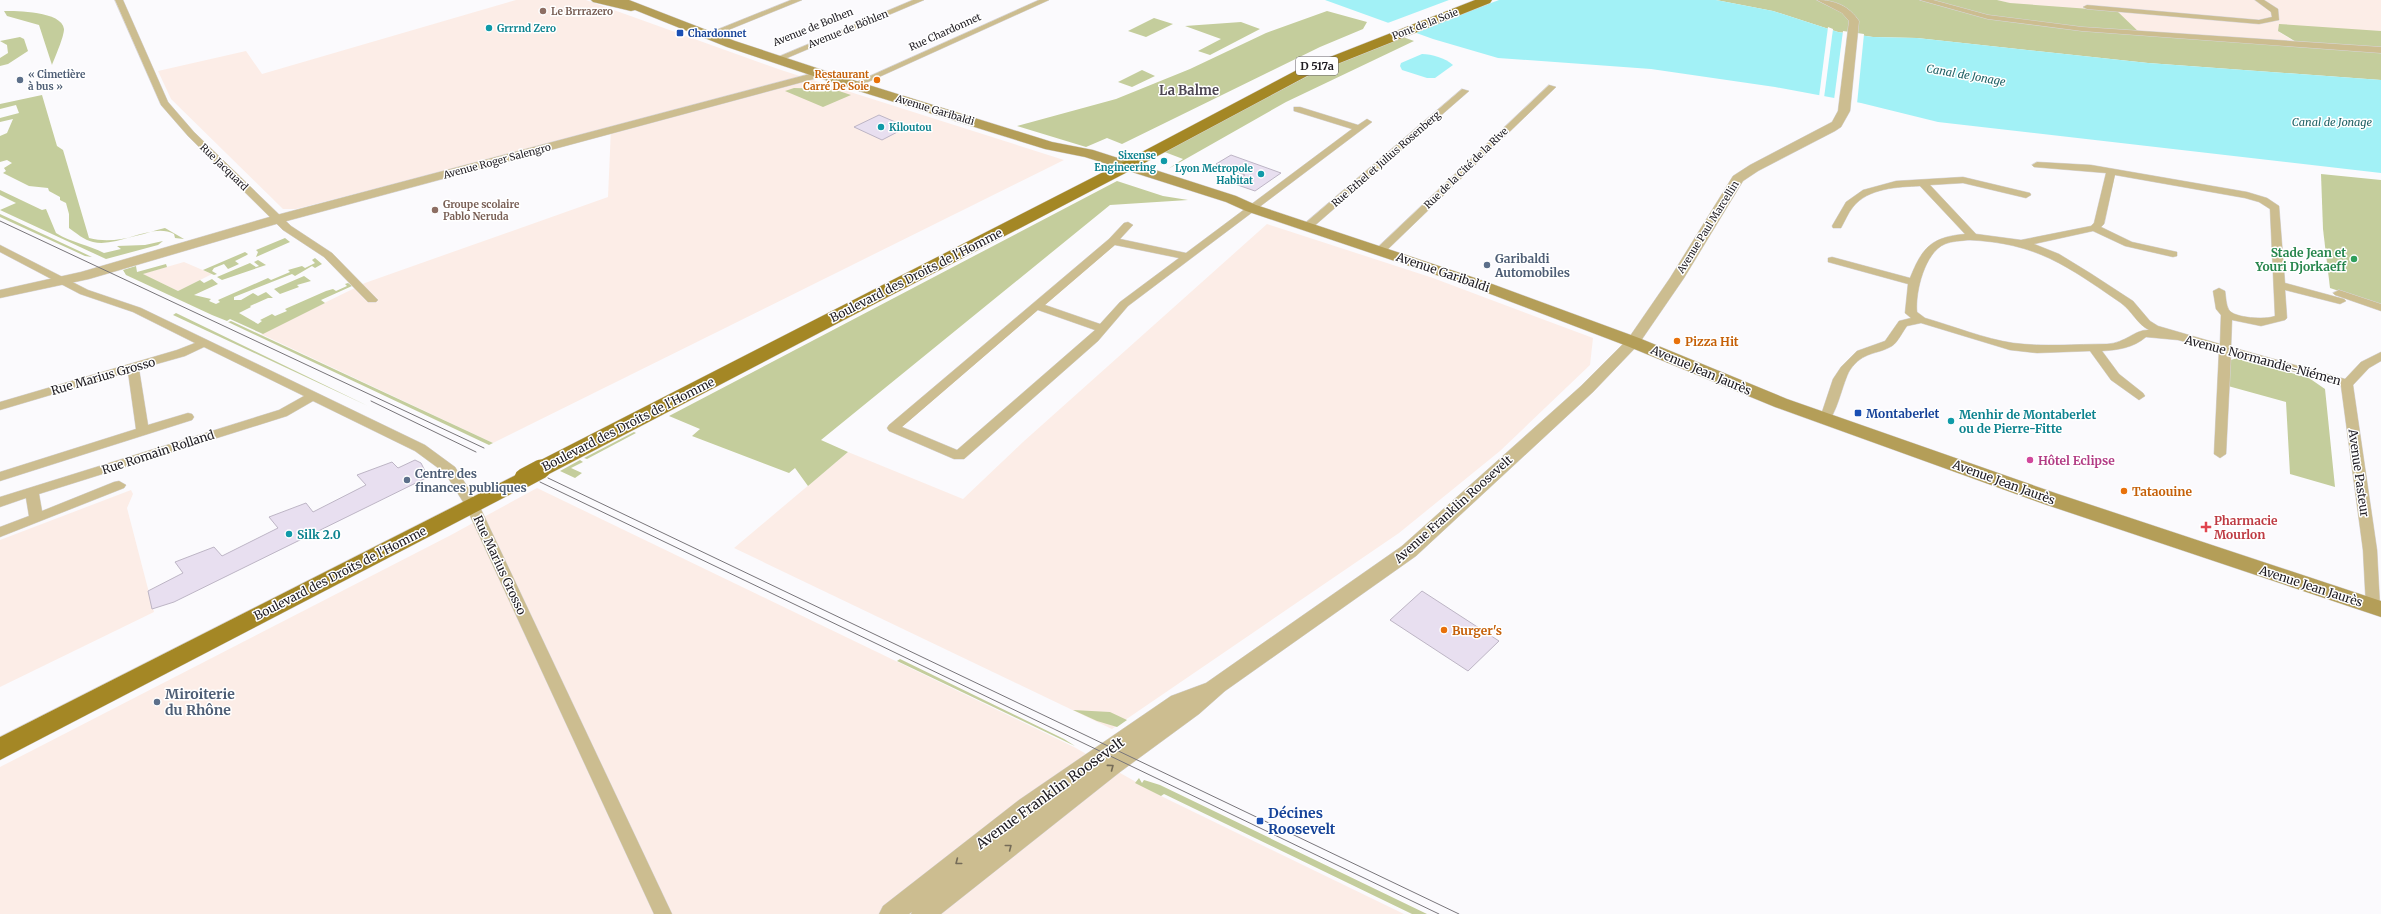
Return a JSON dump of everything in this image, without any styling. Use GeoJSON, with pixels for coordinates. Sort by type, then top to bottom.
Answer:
{"type":"FeatureCollection","features":[{"type":"Feature","properties":{"kind":"main road"},"geometry":{"type":"LineString","coordinates":[[598,0],[642,10]]}},
{"type":"Feature","properties":{"kind":"main road"},"geometry":{"type":"LineString","coordinates":[[606,0],[620,0],[708,35],[821,74]]}},
{"type":"Feature","properties":{"kind":"main road","name":"Pont de la Soie"},"geometry":{"type":"LineString","coordinates":[[1123,168],[1302,73],[1385,38],[1486,0]]}},
{"type":"Feature","properties":{"kind":"main road","name":"Avenue Garibaldi"},"geometry":{"type":"LineString","coordinates":[[821,74],[1050,146],[1064,155],[1123,168],[1224,204],[1251,208],[1381,250],[1633,342]]}},
{"type":"Feature","properties":{"kind":"main road","name":"Boulevard des Droits de l'Homme"},"geometry":{"type":"LineString","coordinates":[[0,749],[1123,168]]}},
{"type":"Feature","properties":{"kind":"main road","name":"Avenue Jean Jaurès"},"geometry":{"type":"LineString","coordinates":[[1633,342],[1781,403],[2058,501],[2377,608]]}},
{"type":"Feature","properties":{"kind":"street","name":"Rue Jacquard"},"geometry":{"type":"LineString","coordinates":[[119,0],[164,103],[190,134],[287,228],[328,255],[372,300]]}},
{"type":"Feature","properties":{"kind":"street"},"geometry":{"type":"LineString","coordinates":[[708,35],[798,0]]}},
{"type":"Feature","properties":{"kind":"street","name":"Avenue de Bolhen"},"geometry":{"type":"LineString","coordinates":[[773,58],[908,0]]}},
{"type":"Feature","properties":{"kind":"street","name":"Avenue de Böhlen"},"geometry":{"type":"LineString","coordinates":[[773,58],[920,0]]}},
{"type":"Feature","properties":{"kind":"street","name":"Rue Chardonnet"},"geometry":{"type":"LineString","coordinates":[[854,85],[1045,0]]}},
{"type":"Feature","properties":{"kind":"street","name":"Avenue Paul Marcellin"},"geometry":{"type":"LineString","coordinates":[[1633,342],[1677,278],[1738,179],[1754,168],[1832,128],[1841,119],[1844,111],[1854,21],[1846,11],[1822,0]]}},
{"type":"Feature","properties":{"kind":"street"},"geometry":{"type":"LineString","coordinates":[[1924,0],[1988,18],[2082,29],[2381,50]]}},
{"type":"Feature","properties":{"kind":"street"},"geometry":{"type":"LineString","coordinates":[[2087,7],[2259,22],[2276,18],[2275,11],[2259,0]]}},
{"type":"Feature","properties":{"kind":"street","name":"Avenue Roger Salengro"},"geometry":{"type":"LineString","coordinates":[[0,294],[61,279],[84,276],[278,219],[821,74]]}},
{"type":"Feature","properties":{"kind":"street","name":"Rue de la Cité de la Rive"},"geometry":{"type":"LineString","coordinates":[[1381,250],[1552,87]]}},
{"type":"Feature","properties":{"kind":"street","name":"Rue Ethel et Julius Rosenberg"},"geometry":{"type":"LineString","coordinates":[[1308,226],[1465,91]]}},
{"type":"Feature","properties":{"kind":"street"},"geometry":{"type":"LineString","coordinates":[[1297,109],[1359,128]]}},
{"type":"Feature","properties":{"kind":"street"},"geometry":{"type":"LineString","coordinates":[[1128,225],[1113,241],[893,428],[959,456],[1094,339],[1124,304],[1186,256],[1368,122]]}},
{"type":"Feature","properties":{"kind":"street"},"geometry":{"type":"LineString","coordinates":[[2037,165],[2111,172],[2247,195],[2263,200],[2275,208],[2281,318],[2274,322],[2260,323],[2227,315],[2222,309],[2218,291]]}},
{"type":"Feature","properties":{"kind":"street"},"geometry":{"type":"LineString","coordinates":[[2022,243],[2094,228],[2099,224],[2111,172]]}},
{"type":"Feature","properties":{"kind":"street"},"geometry":{"type":"LineString","coordinates":[[1837,226],[1850,204],[1866,192],[1896,184],[1964,180],[2026,195]]}},
{"type":"Feature","properties":{"kind":"street"},"geometry":{"type":"LineString","coordinates":[[1923,182],[1973,237]]}},
{"type":"Feature","properties":{"kind":"street"},"geometry":{"type":"LineString","coordinates":[[2094,228],[2129,244],[2174,254]]}},
{"type":"Feature","properties":{"kind":"street","name":"Avenue Normandie-Niémen"},"geometry":{"type":"LineString","coordinates":[[1916,317],[1910,303],[1913,282],[1930,248],[1947,239],[1973,237],[2022,243],[2045,252],[2138,310],[2143,320],[2178,337]]}},
{"type":"Feature","properties":{"kind":"street"},"geometry":{"type":"LineString","coordinates":[[1113,241],[1186,256]]}},
{"type":"Feature","properties":{"kind":"street","name":"Rue Marius Grosso"},"geometry":{"type":"LineString","coordinates":[[0,248],[84,292],[137,310],[313,396],[430,454],[450,470],[472,505],[663,914]]}},
{"type":"Feature","properties":{"kind":"street"},"geometry":{"type":"LineString","coordinates":[[1832,260],[1913,282]]}},
{"type":"Feature","properties":{"kind":"street"},"geometry":{"type":"LineString","coordinates":[[2278,285],[2340,297],[2381,308]]}},
{"type":"Feature","properties":{"kind":"street"},"geometry":{"type":"LineString","coordinates":[[1037,306],[1102,329]]}},
{"type":"Feature","properties":{"kind":"street"},"geometry":{"type":"LineString","coordinates":[[2220,454],[2227,315]]}},
{"type":"Feature","properties":{"kind":"street"},"geometry":{"type":"LineString","coordinates":[[1826,418],[1842,369],[1852,359],[1862,353],[1876,346],[1889,342],[1903,323],[1916,317],[2010,346],[2094,348],[2116,347],[2134,340],[2143,333],[2143,320]]}},
{"type":"Feature","properties":{"kind":"street","name":"Avenue Normandie-Niémen"},"geometry":{"type":"LineString","coordinates":[[2143,333],[2178,337],[2330,376],[2347,384]]}},
{"type":"Feature","properties":{"kind":"street","name":"Avenue Franklin Roosevelt"},"geometry":{"type":"LineString","coordinates":[[891,914],[1027,807],[1073,785],[1192,708],[1218,685],[1409,551],[1588,389],[1633,342]]}},
{"type":"Feature","properties":{"kind":"street","name":"Rue Marius Grosso"},"geometry":{"type":"LineString","coordinates":[[0,406],[181,353],[204,343]]}},
{"type":"Feature","properties":{"kind":"street"},"geometry":{"type":"LineString","coordinates":[[2094,348],[2115,378],[2139,396]]}},
{"type":"Feature","properties":{"kind":"street"},"geometry":{"type":"LineString","coordinates":[[2347,384],[2365,365],[2381,356]]}},
{"type":"Feature","properties":{"kind":"street"},"geometry":{"type":"LineString","coordinates":[[133,366],[143,432]]}},
{"type":"Feature","properties":{"kind":"street","name":"Avenue Pasteur"},"geometry":{"type":"LineString","coordinates":[[2347,384],[2375,552],[2377,608]]}},
{"type":"Feature","properties":{"kind":"street","name":"Rue Romain Rolland"},"geometry":{"type":"LineString","coordinates":[[0,502],[282,413],[313,396]]}},
{"type":"Feature","properties":{"kind":"street","name":"Rue Romain Rolland"},"geometry":{"type":"LineString","coordinates":[[0,477],[188,417]]}},
{"type":"Feature","properties":{"kind":"street"},"geometry":{"type":"LineString","coordinates":[[0,532],[120,485]]}},
{"type":"Feature","properties":{"kind":"street"},"geometry":{"type":"LineString","coordinates":[[32,492],[36,518]]}},
{"type":"Feature","properties":{"kind":"street","name":"Avenue Franklin Roosevelt"},"geometry":{"type":"LineString","coordinates":[[923,914],[1073,785]]}},
{"type":"Feature","properties":{"kind":"shaded area"},"geometry":{"type":"Polygon","coordinates":[[[516,0],[586,0],[781,70],[1064,160],[493,443],[261,334],[365,283],[608,197],[611,128],[296,209],[283,209],[171,99],[158,71],[246,51],[262,74],[516,0]]]}},
{"type":"Feature","properties":{"kind":"shaded area"},"geometry":{"type":"Polygon","coordinates":[[[1997,0],[2381,0],[2381,43],[2279,32],[2302,46],[2141,35],[1997,0]]]}},
{"type":"Feature","properties":{"kind":"shaded area"},"geometry":{"type":"Polygon","coordinates":[[[1267,224],[1433,278],[1593,338],[1590,365],[1500,451],[1399,533],[1112,729],[734,548],[848,452],[963,499],[1023,442],[1267,224]]]}},
{"type":"Feature","properties":{"kind":"shaded area"},"geometry":{"type":"Polygon","coordinates":[[[184,262],[212,274],[178,291],[142,274],[184,262]]]}},
{"type":"Feature","properties":{"kind":"shaded area"},"geometry":{"type":"Polygon","coordinates":[[[537,488],[1074,747],[1161,796],[1404,914],[0,914],[0,767],[451,535],[537,488]]]}},
{"type":"Feature","properties":{"kind":"shaded area"},"geometry":{"type":"Polygon","coordinates":[[[131,490],[133,494],[127,508],[154,612],[0,687],[0,540],[131,490]]]}},
{"type":"Feature","properties":{"kind":"green space"},"geometry":{"type":"Polygon","coordinates":[[[1716,0],[1997,0],[2010,3],[2117,11],[2141,34],[2301,45],[2278,31],[2279,24],[2381,31],[2381,80],[2148,63],[1917,38],[1873,37],[1838,32],[1773,11],[1716,0]]]}},
{"type":"Feature","properties":{"kind":"green space"},"geometry":{"type":"Polygon","coordinates":[[[4,11],[38,13],[47,15],[61,23],[64,33],[52,65],[39,25],[7,16],[4,11]]]}},
{"type":"Feature","properties":{"kind":"green space"},"geometry":{"type":"Polygon","coordinates":[[[1327,11],[1367,22],[1363,29],[1320,47],[1122,144],[1107,138],[1086,147],[1017,126],[1116,99],[1190,69],[1266,33],[1327,11]]]}},
{"type":"Feature","properties":{"kind":"green space"},"geometry":{"type":"Polygon","coordinates":[[[1154,18],[1173,24],[1146,37],[1128,31],[1154,18]]]}},
{"type":"Feature","properties":{"kind":"green space"},"geometry":{"type":"Polygon","coordinates":[[[1241,22],[1260,29],[1210,55],[1198,51],[1221,39],[1185,26],[1241,22]]]}},
{"type":"Feature","properties":{"kind":"green space"},"geometry":{"type":"Polygon","coordinates":[[[20,37],[24,39],[28,51],[8,64],[0,66],[0,58],[8,53],[7,45],[0,41],[20,37]]]}},
{"type":"Feature","properties":{"kind":"green space"},"geometry":{"type":"Polygon","coordinates":[[[1403,37],[1414,41],[1286,102],[1168,169],[1183,159],[1162,151],[1329,65],[1403,37]]]}},
{"type":"Feature","properties":{"kind":"green space"},"geometry":{"type":"Polygon","coordinates":[[[1142,70],[1155,76],[1132,87],[1118,82],[1142,70]]]}},
{"type":"Feature","properties":{"kind":"green space"},"geometry":{"type":"Polygon","coordinates":[[[794,88],[833,89],[851,95],[823,107],[785,91],[794,88]]]}},
{"type":"Feature","properties":{"kind":"green space"},"geometry":{"type":"Polygon","coordinates":[[[42,95],[57,146],[63,150],[89,238],[108,240],[128,238],[103,243],[86,240],[69,228],[69,214],[66,203],[60,200],[60,197],[49,191],[48,188],[29,186],[3,173],[6,171],[4,168],[12,163],[7,160],[0,162],[0,136],[7,133],[13,119],[0,122],[0,118],[19,113],[16,105],[0,109],[0,104],[42,95]]]}},
{"type":"Feature","properties":{"kind":"green space","name":"Stade Jean et Youri Djorkaeff"},"geometry":{"type":"Polygon","coordinates":[[[2321,174],[2381,180],[2381,305],[2330,288],[2323,229],[2321,174]]]}},
{"type":"Feature","properties":{"kind":"green space"},"geometry":{"type":"Polygon","coordinates":[[[1117,181],[1163,196],[1188,200],[1110,205],[821,440],[848,452],[808,486],[795,468],[789,473],[692,436],[700,429],[669,416],[1117,181]]]}},
{"type":"Feature","properties":{"kind":"green space"},"geometry":{"type":"Polygon","coordinates":[[[0,190],[42,210],[46,209],[56,233],[104,253],[121,249],[117,246],[145,245],[163,241],[158,245],[106,259],[0,210],[16,203],[0,195],[0,190]]]}},
{"type":"Feature","properties":{"kind":"green space"},"geometry":{"type":"Polygon","coordinates":[[[0,214],[92,257],[85,256],[0,217],[0,214]]]}},
{"type":"Feature","properties":{"kind":"green space"},"geometry":{"type":"Polygon","coordinates":[[[165,228],[184,239],[175,238],[174,234],[165,231],[151,232],[165,228]]]}},
{"type":"Feature","properties":{"kind":"green space"},"geometry":{"type":"Polygon","coordinates":[[[285,238],[290,242],[256,257],[258,252],[256,250],[285,238]]]}},
{"type":"Feature","properties":{"kind":"green space"},"geometry":{"type":"Polygon","coordinates":[[[245,252],[248,254],[235,261],[239,264],[228,269],[224,264],[214,268],[212,271],[217,274],[214,275],[203,270],[245,252]]]}},
{"type":"Feature","properties":{"kind":"green space"},"geometry":{"type":"Polygon","coordinates":[[[315,258],[322,264],[315,268],[312,266],[295,276],[292,274],[234,297],[234,300],[241,300],[253,293],[258,296],[266,292],[273,298],[268,298],[239,313],[258,324],[262,321],[260,320],[272,314],[275,316],[287,311],[285,309],[326,291],[333,289],[336,291],[347,286],[345,284],[348,283],[352,286],[321,300],[325,303],[263,334],[230,319],[227,321],[212,315],[126,275],[123,270],[136,266],[137,272],[166,264],[167,267],[143,274],[178,291],[200,280],[204,283],[212,279],[218,284],[194,295],[211,299],[209,301],[216,304],[220,302],[218,300],[268,278],[271,280],[290,272],[288,270],[302,266],[305,268],[315,263],[312,260],[315,258]]]}},
{"type":"Feature","properties":{"kind":"green space"},"geometry":{"type":"Polygon","coordinates":[[[258,260],[266,265],[222,280],[217,277],[250,263],[256,267],[259,266],[254,262],[258,260]]]}},
{"type":"Feature","properties":{"kind":"green space"},"geometry":{"type":"Polygon","coordinates":[[[304,276],[311,281],[297,285],[299,287],[280,294],[274,289],[304,276]]]}},
{"type":"Feature","properties":{"kind":"green space"},"geometry":{"type":"Polygon","coordinates":[[[176,313],[368,406],[173,315],[176,313]]]}},
{"type":"Feature","properties":{"kind":"green space"},"geometry":{"type":"Polygon","coordinates":[[[231,321],[493,443],[489,445],[228,322],[231,321]]]}},
{"type":"Feature","properties":{"kind":"green space"},"geometry":{"type":"Polygon","coordinates":[[[2237,358],[2309,378],[2325,389],[2335,487],[2290,474],[2286,402],[2228,386],[2231,360],[2237,358]]]}},
{"type":"Feature","properties":{"kind":"green space"},"geometry":{"type":"Polygon","coordinates":[[[634,432],[636,433],[587,459],[584,458],[634,432]]]}},
{"type":"Feature","properties":{"kind":"green space"},"geometry":{"type":"Polygon","coordinates":[[[580,460],[583,462],[571,468],[582,473],[575,478],[560,471],[580,460]]]}},
{"type":"Feature","properties":{"kind":"green space"},"geometry":{"type":"Polygon","coordinates":[[[900,659],[1064,739],[1075,746],[897,661],[900,659]]]}},
{"type":"Feature","properties":{"kind":"green space"},"geometry":{"type":"Polygon","coordinates":[[[1073,710],[1110,712],[1127,720],[1117,727],[1097,721],[1073,710]]]}},
{"type":"Feature","properties":{"kind":"green space"},"geometry":{"type":"Polygon","coordinates":[[[1139,778],[1142,783],[1144,780],[1160,785],[1427,914],[1412,914],[1164,794],[1161,796],[1135,783],[1139,778]]]}},
{"type":"Feature","properties":{"kind":"water","name":"Canal de Jonage"},"geometry":{"type":"Polygon","coordinates":[[[1325,0],[1716,0],[1773,11],[1838,32],[1873,37],[1917,38],[2148,63],[2381,80],[2381,173],[1938,122],[1861,103],[1775,87],[1651,69],[1498,58],[1433,39],[1325,0]]]}},
{"type":"Feature","properties":{"kind":"water"},"geometry":{"type":"Polygon","coordinates":[[[1422,54],[1438,57],[1453,65],[1435,78],[1427,78],[1402,70],[1400,66],[1401,63],[1422,54]]]}},
{"type":"Feature","properties":{"kind":"pier"},"geometry":{"type":"Polygon","coordinates":[[[1449,0],[1499,0],[1411,33],[1385,24],[1449,0]]]}},
{"type":"Feature","properties":{"kind":"pier"},"geometry":{"type":"Polygon","coordinates":[[[1828,27],[1833,29],[1824,98],[1819,97],[1828,27]]]}},
{"type":"Feature","properties":{"kind":"pier"},"geometry":{"type":"Polygon","coordinates":[[[1843,31],[1864,34],[1857,104],[1834,100],[1843,31]]]}},
{"type":"Feature","properties":{"kind":"building","name":"Kiloutou"},"geometry":{"type":"Polygon","coordinates":[[[879,115],[907,127],[882,140],[854,127],[879,115]]]}},
{"type":"Feature","properties":{"kind":"building","name":"Lyon Metropole Habitat"},"geometry":{"type":"Polygon","coordinates":[[[1231,155],[1281,173],[1255,191],[1232,183],[1245,175],[1216,164],[1231,155]]]}},
{"type":"Feature","properties":{"kind":"building","name":"Silk 2.0"},"geometry":{"type":"Polygon","coordinates":[[[415,460],[421,463],[428,477],[174,602],[152,609],[148,591],[183,573],[175,562],[214,547],[222,556],[278,528],[269,517],[306,503],[313,512],[366,485],[357,475],[392,462],[398,468],[415,460]]]}},
{"type":"Feature","properties":{"kind":"building","name":"Burger's"},"geometry":{"type":"Polygon","coordinates":[[[1422,591],[1499,641],[1468,671],[1390,620],[1422,591]]]}},
{"type":"Feature","properties":{"kind":"tram line"},"geometry":{"type":"LineString","coordinates":[[0,221],[484,448]]}},
{"type":"Feature","properties":{"kind":"tram line"},"geometry":{"type":"LineString","coordinates":[[371,401],[476,452]]}},
{"type":"Feature","properties":{"kind":"tram line"},"geometry":{"type":"LineString","coordinates":[[548,478],[1459,914]]}},
{"type":"Feature","properties":{"kind":"tram line"},"geometry":{"type":"LineString","coordinates":[[540,482],[1439,914]]}},
{"type":"Feature","properties":{"kind":"place","name":"Le Brrrazero"},"geometry":{"type":"Point","coordinates":[543,11]}},
{"type":"Feature","properties":{"kind":"place","name":"Grrrnd Zero"},"geometry":{"type":"Point","coordinates":[489,28]}},
{"type":"Feature","properties":{"kind":"place","name":"Chardonnet"},"geometry":{"type":"Point","coordinates":[680,33]}},
{"type":"Feature","properties":{"kind":"place","name":"« Cimetière à bus »"},"geometry":{"type":"Point","coordinates":[20,80]}},
{"type":"Feature","properties":{"kind":"place","name":"Restaurant Carré De Soie"},"geometry":{"type":"Point","coordinates":[877,80]}},
{"type":"Feature","properties":{"kind":"place","name":"Kiloutou"},"geometry":{"type":"Point","coordinates":[881,127]}},
{"type":"Feature","properties":{"kind":"place","name":"Sixense Engineering"},"geometry":{"type":"Point","coordinates":[1164,161]}},
{"type":"Feature","properties":{"kind":"place","name":"Lyon Metropole Habitat"},"geometry":{"type":"Point","coordinates":[1261,174]}},
{"type":"Feature","properties":{"kind":"place","name":"Groupe scolaire Pablo Neruda"},"geometry":{"type":"Point","coordinates":[435,210]}},
{"type":"Feature","properties":{"kind":"place","name":"Stade Jean et Youri Djorkaeff"},"geometry":{"type":"Point","coordinates":[2354,259]}},
{"type":"Feature","properties":{"kind":"place","name":"Garibaldi Automobiles"},"geometry":{"type":"Point","coordinates":[1487,265]}},
{"type":"Feature","properties":{"kind":"place","name":"Pizza Hit"},"geometry":{"type":"Point","coordinates":[1677,341]}},
{"type":"Feature","properties":{"kind":"place","name":"Montaberlet"},"geometry":{"type":"Point","coordinates":[1858,413]}},
{"type":"Feature","properties":{"kind":"place","name":"Menhir de Montaberlet ou de Pierre-Fitte"},"geometry":{"type":"Point","coordinates":[1951,421]}},
{"type":"Feature","properties":{"kind":"place","name":"Hôtel Eclipse"},"geometry":{"type":"Point","coordinates":[2030,460]}},
{"type":"Feature","properties":{"kind":"place","name":"Centre des finances publiques"},"geometry":{"type":"Point","coordinates":[407,480]}},
{"type":"Feature","properties":{"kind":"place","name":"Tataouine"},"geometry":{"type":"Point","coordinates":[2124,491]}},
{"type":"Feature","properties":{"kind":"place","name":"Pharmacie Mourlon"},"geometry":{"type":"Point","coordinates":[2206,527]}},
{"type":"Feature","properties":{"kind":"place","name":"Silk 2.0"},"geometry":{"type":"Point","coordinates":[289,534]}},
{"type":"Feature","properties":{"kind":"place","name":"Burger's"},"geometry":{"type":"Point","coordinates":[1444,630]}},
{"type":"Feature","properties":{"kind":"place","name":"Miroiterie du Rhône"},"geometry":{"type":"Point","coordinates":[157,702]}},
{"type":"Feature","properties":{"kind":"place","name":"Décines Roosevelt"},"geometry":{"type":"Point","coordinates":[1260,821]}},
{"type":"Feature","properties":{"kind":"district","name":"La Balme"},"geometry":{"type":"Point","coordinates":[1189,90]}}]}
